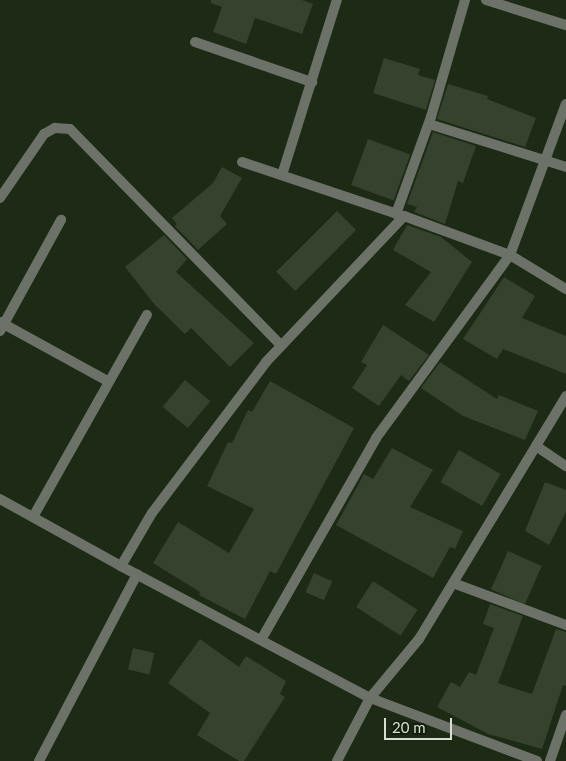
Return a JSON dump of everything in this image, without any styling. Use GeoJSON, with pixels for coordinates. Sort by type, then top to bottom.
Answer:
{"type":"FeatureCollection","features":[{"type":"Feature","properties":{"kind":"street"},"geometry":{"type":"LineString","coordinates":[[282,175],[337,0]]}},
{"type":"Feature","properties":{"kind":"street"},"geometry":{"type":"LineString","coordinates":[[121,566],[152,513],[281,345],[400,215],[465,0]]}},
{"type":"Feature","properties":{"kind":"street"},"geometry":{"type":"LineString","coordinates":[[486,0],[566,25]]}},
{"type":"Feature","properties":{"kind":"street"},"geometry":{"type":"LineString","coordinates":[[195,42],[312,82]]}},
{"type":"Feature","properties":{"kind":"street"},"geometry":{"type":"LineString","coordinates":[[261,640],[376,438],[510,255],[547,162],[566,104]]}},
{"type":"Feature","properties":{"kind":"street"},"geometry":{"type":"LineString","coordinates":[[429,124],[566,167]]}},
{"type":"Feature","properties":{"kind":"street"},"geometry":{"type":"LineString","coordinates":[[0,198],[44,134],[55,128],[70,129],[281,345]]}},
{"type":"Feature","properties":{"kind":"street"},"geometry":{"type":"LineString","coordinates":[[242,162],[400,215],[510,255],[566,289]]}},
{"type":"Feature","properties":{"kind":"street"},"geometry":{"type":"LineString","coordinates":[[61,220],[1,325],[109,382]]}},
{"type":"Feature","properties":{"kind":"street"},"geometry":{"type":"LineString","coordinates":[[32,517],[147,315]]}},
{"type":"Feature","properties":{"kind":"street"},"geometry":{"type":"LineString","coordinates":[[337,761],[370,698],[419,639],[566,396]]}},
{"type":"Feature","properties":{"kind":"street"},"geometry":{"type":"LineString","coordinates":[[536,446],[566,466]]}},
{"type":"Feature","properties":{"kind":"street"},"geometry":{"type":"LineString","coordinates":[[0,499],[121,566],[370,698],[526,759],[538,761]]}},
{"type":"Feature","properties":{"kind":"street"},"geometry":{"type":"LineString","coordinates":[[39,761],[137,574]]}},
{"type":"Feature","properties":{"kind":"street"},"geometry":{"type":"LineString","coordinates":[[453,583],[566,625]]}},
{"type":"Feature","properties":{"kind":"street"},"geometry":{"type":"LineString","coordinates":[[550,761],[566,715]]}},
{"type":"Feature","properties":{"kind":"building"},"geometry":{"type":"Polygon","coordinates":[[[211,0],[302,0],[313,4],[302,34],[255,18],[246,44],[213,32],[222,7],[211,3],[211,0]]]}},
{"type":"Feature","properties":{"kind":"building"},"geometry":{"type":"Polygon","coordinates":[[[384,58],[420,69],[418,75],[435,80],[426,110],[373,93],[384,58]]]}},
{"type":"Feature","properties":{"kind":"building"},"geometry":{"type":"Polygon","coordinates":[[[448,84],[488,96],[487,99],[536,118],[525,147],[437,119],[448,84]]]}},
{"type":"Feature","properties":{"kind":"building"},"geometry":{"type":"Polygon","coordinates":[[[433,132],[476,146],[463,183],[458,181],[445,224],[414,212],[417,207],[407,204],[433,132]]]}},
{"type":"Feature","properties":{"kind":"building"},"geometry":{"type":"Polygon","coordinates":[[[368,139],[410,154],[394,200],[351,185],[368,139]]]}},
{"type":"Feature","properties":{"kind":"building"},"geometry":{"type":"Polygon","coordinates":[[[222,167],[242,178],[220,216],[227,224],[198,250],[175,226],[177,224],[172,218],[213,183],[222,167]]]}},
{"type":"Feature","properties":{"kind":"building"},"geometry":{"type":"Polygon","coordinates":[[[337,211],[356,230],[295,291],[276,272],[337,211]]]}},
{"type":"Feature","properties":{"kind":"building"},"geometry":{"type":"Polygon","coordinates":[[[407,225],[441,237],[472,262],[434,322],[405,305],[431,272],[393,250],[407,225]]]}},
{"type":"Feature","properties":{"kind":"building"},"geometry":{"type":"Polygon","coordinates":[[[164,235],[187,259],[176,272],[254,343],[230,367],[191,328],[185,334],[155,305],[125,267],[164,235]]]}},
{"type":"Feature","properties":{"kind":"building"},"geometry":{"type":"Polygon","coordinates":[[[504,277],[535,296],[522,318],[566,336],[566,374],[503,349],[497,359],[463,339],[504,277]]]}},
{"type":"Feature","properties":{"kind":"building"},"geometry":{"type":"Polygon","coordinates":[[[383,325],[429,355],[409,381],[401,375],[379,406],[352,388],[367,365],[361,362],[383,325]]]}},
{"type":"Feature","properties":{"kind":"building"},"geometry":{"type":"Polygon","coordinates":[[[440,362],[497,399],[499,395],[538,411],[525,440],[463,416],[421,388],[440,362]]]}},
{"type":"Feature","properties":{"kind":"building"},"geometry":{"type":"Polygon","coordinates":[[[185,380],[210,401],[188,428],[163,407],[185,380]]]}},
{"type":"Feature","properties":{"kind":"building"},"geometry":{"type":"Polygon","coordinates":[[[270,381],[354,428],[276,574],[270,571],[245,619],[199,595],[200,592],[153,563],[178,522],[229,553],[254,509],[207,486],[228,442],[232,443],[248,410],[252,412],[270,381]]]}},
{"type":"Feature","properties":{"kind":"building"},"geometry":{"type":"Polygon","coordinates":[[[392,448],[433,470],[410,507],[463,531],[455,549],[450,547],[433,578],[336,525],[364,474],[373,479],[392,448]]]}},
{"type":"Feature","properties":{"kind":"building"},"geometry":{"type":"Polygon","coordinates":[[[459,450],[501,474],[482,506],[440,482],[459,450]]]}},
{"type":"Feature","properties":{"kind":"building"},"geometry":{"type":"Polygon","coordinates":[[[545,482],[566,490],[566,512],[549,545],[525,531],[545,482]]]}},
{"type":"Feature","properties":{"kind":"building"},"geometry":{"type":"Polygon","coordinates":[[[508,551],[542,566],[525,604],[491,589],[508,551]]]}},
{"type":"Feature","properties":{"kind":"building"},"geometry":{"type":"Polygon","coordinates":[[[314,573],[332,581],[324,600],[305,592],[314,573]]]}},
{"type":"Feature","properties":{"kind":"building"},"geometry":{"type":"Polygon","coordinates":[[[373,581],[417,610],[401,636],[356,607],[373,581]]]}},
{"type":"Feature","properties":{"kind":"building"},"geometry":{"type":"Polygon","coordinates":[[[490,604],[523,616],[498,683],[532,694],[556,629],[566,632],[566,686],[563,685],[542,749],[488,734],[437,707],[451,682],[460,687],[469,672],[476,675],[494,628],[483,624],[490,604]]]}},
{"type":"Feature","properties":{"kind":"building"},"geometry":{"type":"Polygon","coordinates":[[[200,639],[239,667],[246,656],[286,681],[280,694],[285,697],[244,761],[239,761],[197,735],[210,713],[168,683],[200,639]]]}},
{"type":"Feature","properties":{"kind":"building"},"geometry":{"type":"Polygon","coordinates":[[[133,648],[154,653],[149,674],[128,669],[133,648]]]}}]}
